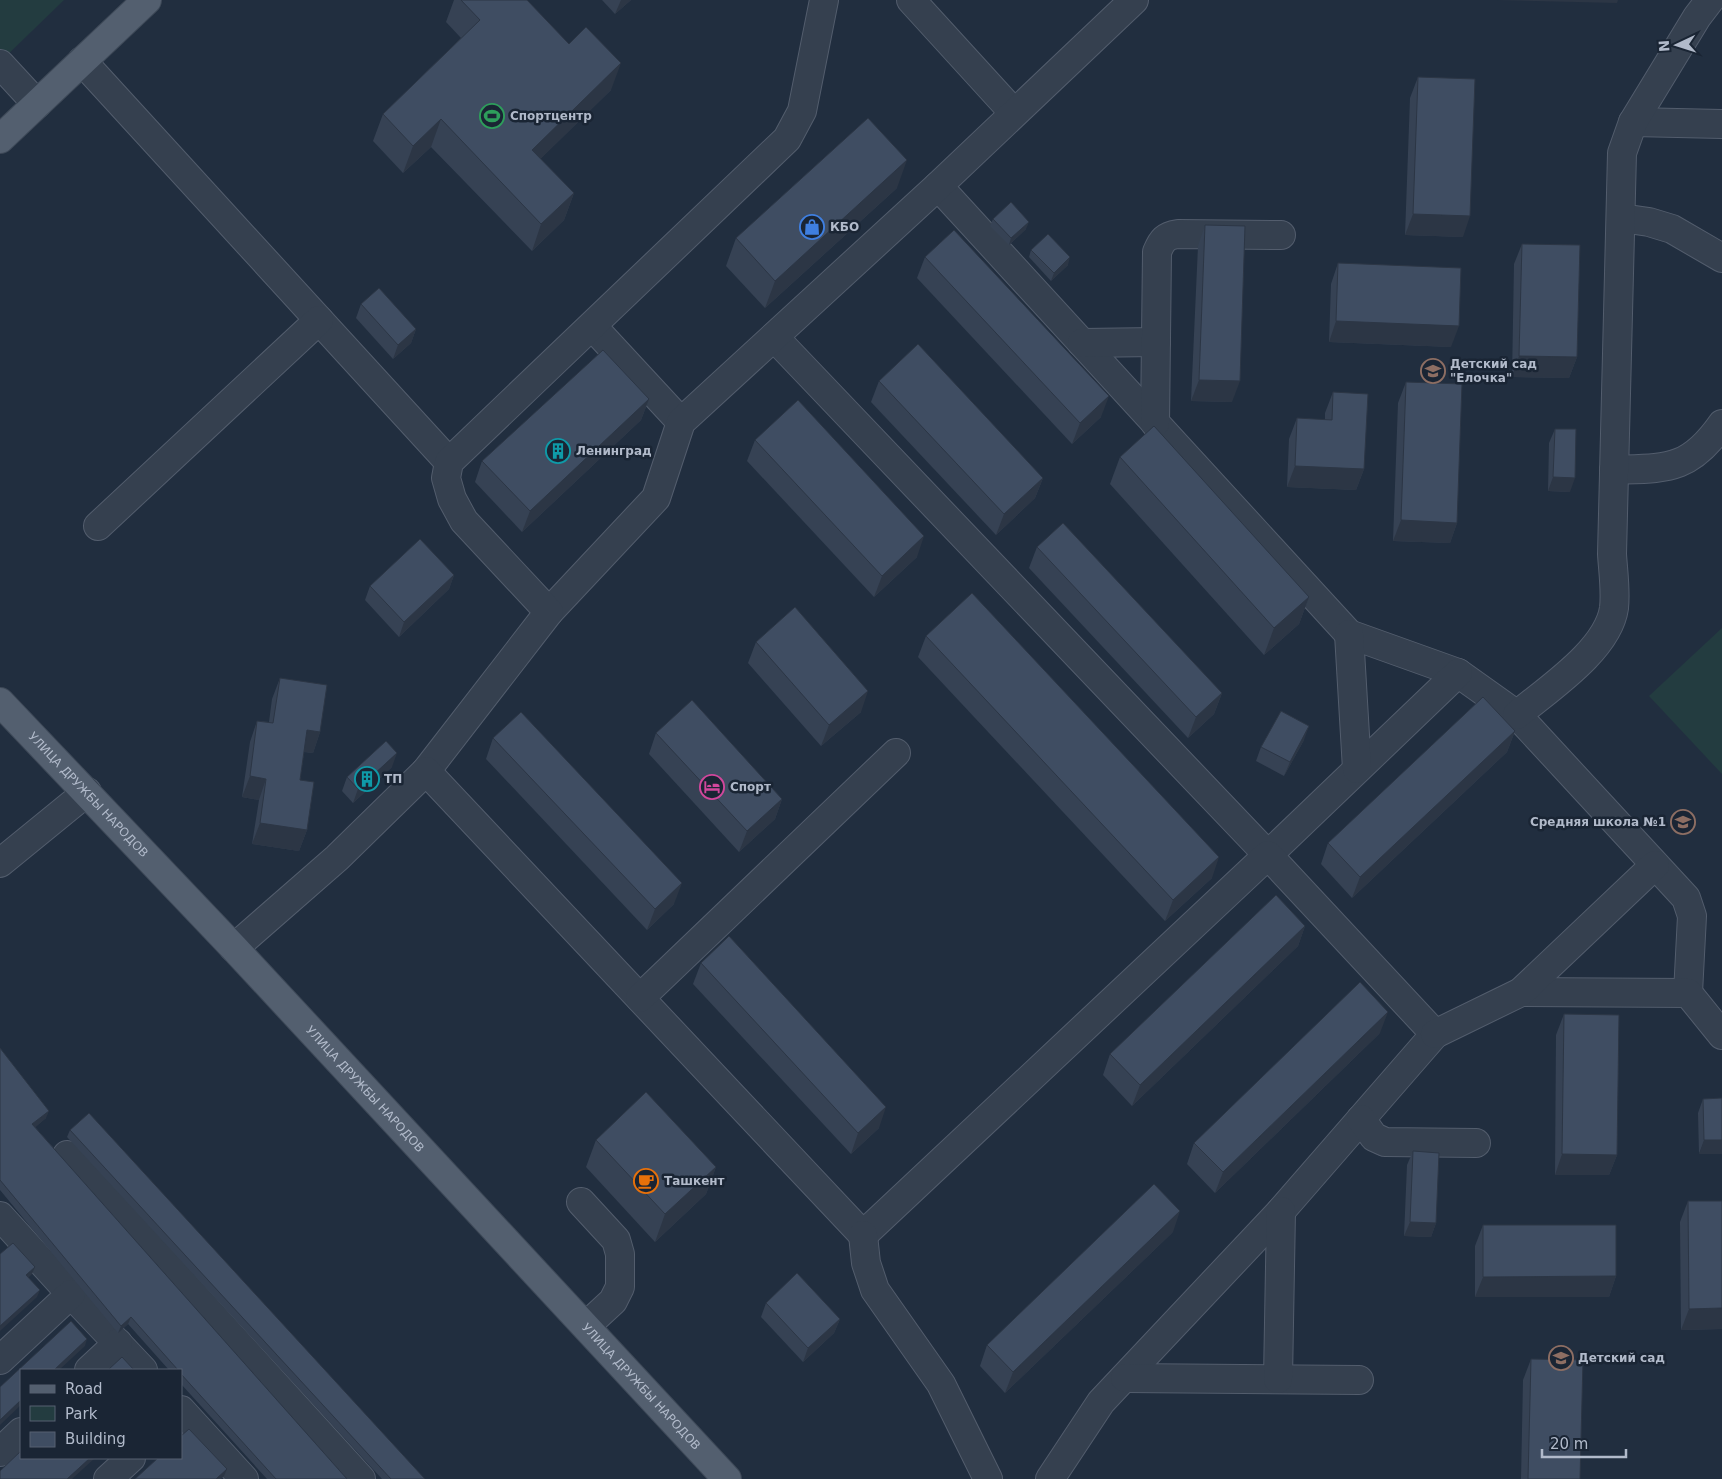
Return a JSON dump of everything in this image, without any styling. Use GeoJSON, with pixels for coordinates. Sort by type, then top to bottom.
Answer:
{"type":"FeatureCollection","features":[{"type":"Feature","properties":{"kind":"main road"},"geometry":{"type":"LineString","coordinates":[[0,140],[147,0]]}},
{"type":"Feature","properties":{"kind":"main road","name":"УЛИЦА ДРУЖБЫ НАРОДОВ"},"geometry":{"type":"LineString","coordinates":[[0,702],[234,948],[727,1479]]}},
{"type":"Feature","properties":{"kind":"lane"},"geometry":{"type":"LineString","coordinates":[[549,612],[464,521],[452,498],[446,478],[449,462],[593,327],[787,139],[802,111],[824,0]]}},
{"type":"Feature","properties":{"kind":"lane"},"geometry":{"type":"LineString","coordinates":[[910,0],[1014,113]]}},
{"type":"Feature","properties":{"kind":"lane"},"geometry":{"type":"LineString","coordinates":[[234,948],[337,858],[426,771],[549,612],[656,498],[681,422],[938,186],[1134,0]]}},
{"type":"Feature","properties":{"kind":"lane"},"geometry":{"type":"LineString","coordinates":[[1517,715],[1582,660],[1606,631],[1614,609],[1614,470],[1622,153],[1633,122],[1697,17],[1710,0]]}},
{"type":"Feature","properties":{"kind":"lane"},"geometry":{"type":"LineString","coordinates":[[82,61],[449,462]]}},
{"type":"Feature","properties":{"kind":"lane"},"geometry":{"type":"LineString","coordinates":[[0,64],[38,104]]}},
{"type":"Feature","properties":{"kind":"lane"},"geometry":{"type":"LineString","coordinates":[[1633,122],[1722,124]]}},
{"type":"Feature","properties":{"kind":"lane"},"geometry":{"type":"LineString","coordinates":[[938,186],[1349,634],[1458,673],[1517,715],[1686,898],[1692,916],[1688,993],[1722,1035]]}},
{"type":"Feature","properties":{"kind":"lane"},"geometry":{"type":"LineString","coordinates":[[1621,218],[1649,222],[1672,229],[1722,258]]}},
{"type":"Feature","properties":{"kind":"lane"},"geometry":{"type":"LineString","coordinates":[[1155,422],[1157,252],[1167,236],[1178,234],[1281,235]]}},
{"type":"Feature","properties":{"kind":"lane"},"geometry":{"type":"LineString","coordinates":[[98,526],[319,320]]}},
{"type":"Feature","properties":{"kind":"lane"},"geometry":{"type":"LineString","coordinates":[[593,327],[681,422]]}},
{"type":"Feature","properties":{"kind":"lane"},"geometry":{"type":"LineString","coordinates":[[774,337],[1268,855],[1435,1034]]}},
{"type":"Feature","properties":{"kind":"lane"},"geometry":{"type":"LineString","coordinates":[[1082,343],[1156,342]]}},
{"type":"Feature","properties":{"kind":"lane"},"geometry":{"type":"LineString","coordinates":[[1614,470],[1664,468],[1683,462],[1701,450],[1722,424]]}},
{"type":"Feature","properties":{"kind":"lane"},"geometry":{"type":"LineString","coordinates":[[1349,634],[1357,769]]}},
{"type":"Feature","properties":{"kind":"lane"},"geometry":{"type":"LineString","coordinates":[[863,1236],[1268,855],[1458,673]]}},
{"type":"Feature","properties":{"kind":"lane"},"geometry":{"type":"LineString","coordinates":[[640,998],[896,753]]}},
{"type":"Feature","properties":{"kind":"lane"},"geometry":{"type":"LineString","coordinates":[[426,771],[863,1236],[866,1262],[875,1290],[941,1384],[988,1479]]}},
{"type":"Feature","properties":{"kind":"lane"},"geometry":{"type":"LineString","coordinates":[[0,862],[87,792]]}},
{"type":"Feature","properties":{"kind":"lane"},"geometry":{"type":"LineString","coordinates":[[1050,1479],[1101,1402],[1281,1211],[1435,1034],[1521,992],[1655,865]]}},
{"type":"Feature","properties":{"kind":"lane"},"geometry":{"type":"LineString","coordinates":[[1521,992],[1688,993]]}},
{"type":"Feature","properties":{"kind":"lane"},"geometry":{"type":"LineString","coordinates":[[1361,1119],[1374,1137],[1385,1142],[1476,1142]]}},
{"type":"Feature","properties":{"kind":"lane"},"geometry":{"type":"LineString","coordinates":[[67,1155],[362,1479]]}},
{"type":"Feature","properties":{"kind":"lane"},"geometry":{"type":"LineString","coordinates":[[581,1202],[616,1240],[620,1254],[620,1287],[613,1301],[586,1326]]}},
{"type":"Feature","properties":{"kind":"lane"},"geometry":{"type":"LineString","coordinates":[[1278,1380],[1281,1211]]}},
{"type":"Feature","properties":{"kind":"lane"},"geometry":{"type":"LineString","coordinates":[[1,1219],[142,1369]]}},
{"type":"Feature","properties":{"kind":"lane"},"geometry":{"type":"LineString","coordinates":[[0,1360],[70,1294]]}},
{"type":"Feature","properties":{"kind":"lane"},"geometry":{"type":"LineString","coordinates":[[90,1369],[118,1344]]}},
{"type":"Feature","properties":{"kind":"lane"},"geometry":{"type":"LineString","coordinates":[[1125,1378],[1359,1380]]}},
{"type":"Feature","properties":{"kind":"lane"},"geometry":{"type":"LineString","coordinates":[[182,1411],[244,1479]]}},
{"type":"Feature","properties":{"kind":"lane"},"geometry":{"type":"LineString","coordinates":[[0,1452],[20,1433]]}},
{"type":"Feature","properties":{"kind":"lane"},"geometry":{"type":"LineString","coordinates":[[108,1479],[130,1459]]}},
{"type":"Feature","properties":{"kind":"green space"},"geometry":{"type":"Polygon","coordinates":[[[0,0],[64,0],[0,62],[0,0]]]}},
{"type":"Feature","properties":{"kind":"green space"},"geometry":{"type":"Polygon","coordinates":[[[1722,628],[1722,774],[1649,696],[1722,628]]]}},
{"type":"Feature","properties":{"kind":"building","name":"Спортцентр"},"geometry":{"type":"Polygon","coordinates":[[[461,0],[527,0],[569,44],[586,27],[621,63],[532,150],[574,193],[541,224],[441,119],[413,146],[383,114],[480,20],[461,0]]]}},
{"type":"Feature","properties":{"kind":"building"},"geometry":{"type":"Polygon","coordinates":[[[1418,77],[1475,79],[1470,216],[1413,214],[1418,77]]]}},
{"type":"Feature","properties":{"kind":"building","name":"КБО"},"geometry":{"type":"Polygon","coordinates":[[[868,118],[907,160],[775,281],[736,238],[868,118]]]}},
{"type":"Feature","properties":{"kind":"building"},"geometry":{"type":"Polygon","coordinates":[[[1011,202],[1029,222],[1011,238],[993,219],[1011,202]]]}},
{"type":"Feature","properties":{"kind":"building"},"geometry":{"type":"Polygon","coordinates":[[[1205,225],[1245,226],[1240,381],[1199,380],[1205,225]]]}},
{"type":"Feature","properties":{"kind":"building"},"geometry":{"type":"Polygon","coordinates":[[[954,230],[1109,396],[1080,423],[925,257],[954,230]]]}},
{"type":"Feature","properties":{"kind":"building"},"geometry":{"type":"Polygon","coordinates":[[[1048,234],[1070,257],[1054,273],[1031,250],[1048,234]]]}},
{"type":"Feature","properties":{"kind":"building"},"geometry":{"type":"Polygon","coordinates":[[[1522,244],[1580,245],[1577,357],[1519,356],[1522,244]]]}},
{"type":"Feature","properties":{"kind":"building"},"geometry":{"type":"Polygon","coordinates":[[[1338,263],[1461,268],[1459,326],[1336,321],[1338,263]]]}},
{"type":"Feature","properties":{"kind":"building"},"geometry":{"type":"Polygon","coordinates":[[[379,288],[416,329],[398,345],[361,304],[379,288]]]}},
{"type":"Feature","properties":{"kind":"building"},"geometry":{"type":"Polygon","coordinates":[[[918,344],[1043,478],[1004,514],[879,381],[918,344]]]}},
{"type":"Feature","properties":{"kind":"building","name":"Ленинград"},"geometry":{"type":"Polygon","coordinates":[[[603,350],[649,399],[530,511],[482,461],[603,350]]]}},
{"type":"Feature","properties":{"kind":"building"},"geometry":{"type":"Polygon","coordinates":[[[1406,382],[1462,384],[1457,523],[1401,520],[1406,382]]]}},
{"type":"Feature","properties":{"kind":"building"},"geometry":{"type":"Polygon","coordinates":[[[1333,392],[1368,394],[1364,469],[1295,466],[1297,418],[1332,420],[1333,392]]]}},
{"type":"Feature","properties":{"kind":"building"},"geometry":{"type":"Polygon","coordinates":[[[798,400],[924,536],[882,576],[755,440],[798,400]]]}},
{"type":"Feature","properties":{"kind":"building"},"geometry":{"type":"Polygon","coordinates":[[[1154,426],[1309,597],[1274,628],[1120,457],[1154,426]]]}},
{"type":"Feature","properties":{"kind":"building"},"geometry":{"type":"Polygon","coordinates":[[[1555,429],[1576,429],[1575,478],[1553,477],[1555,429]]]}},
{"type":"Feature","properties":{"kind":"building"},"geometry":{"type":"Polygon","coordinates":[[[1063,523],[1222,693],[1196,717],[1037,547],[1063,523]]]}},
{"type":"Feature","properties":{"kind":"building"},"geometry":{"type":"Polygon","coordinates":[[[420,539],[454,575],[404,622],[370,586],[420,539]]]}},
{"type":"Feature","properties":{"kind":"building"},"geometry":{"type":"Polygon","coordinates":[[[972,593],[1219,857],[1173,900],[926,636],[972,593]]]}},
{"type":"Feature","properties":{"kind":"building"},"geometry":{"type":"Polygon","coordinates":[[[795,607],[868,691],[829,725],[756,642],[795,607]]]}},
{"type":"Feature","properties":{"kind":"building"},"geometry":{"type":"Polygon","coordinates":[[[280,678],[327,685],[320,732],[307,730],[300,780],[314,782],[307,830],[260,823],[266,779],[250,776],[257,721],[273,723],[280,678]]]}},
{"type":"Feature","properties":{"kind":"building"},"geometry":{"type":"Polygon","coordinates":[[[1483,697],[1515,731],[1360,877],[1328,843],[1483,697]]]}},
{"type":"Feature","properties":{"kind":"building"},"geometry":{"type":"Polygon","coordinates":[[[692,700],[782,799],[747,831],[656,733],[692,700]]]}},
{"type":"Feature","properties":{"kind":"building"},"geometry":{"type":"Polygon","coordinates":[[[1281,711],[1309,726],[1290,762],[1261,747],[1281,711]]]}},
{"type":"Feature","properties":{"kind":"building"},"geometry":{"type":"Polygon","coordinates":[[[521,712],[682,883],[655,909],[493,738],[521,712]]]}},
{"type":"Feature","properties":{"kind":"building"},"geometry":{"type":"Polygon","coordinates":[[[386,741],[397,753],[358,789],[347,777],[386,741]]]}},
{"type":"Feature","properties":{"kind":"building"},"geometry":{"type":"Polygon","coordinates":[[[1276,895],[1305,926],[1140,1085],[1110,1054],[1276,895]]]}},
{"type":"Feature","properties":{"kind":"building"},"geometry":{"type":"Polygon","coordinates":[[[729,936],[886,1107],[858,1133],[701,963],[729,936]]]}},
{"type":"Feature","properties":{"kind":"building"},"geometry":{"type":"Polygon","coordinates":[[[1360,982],[1388,1012],[1223,1172],[1194,1143],[1360,982]]]}},
{"type":"Feature","properties":{"kind":"building"},"geometry":{"type":"Polygon","coordinates":[[[1564,1014],[1619,1015],[1617,1155],[1562,1154],[1564,1014]]]}},
{"type":"Feature","properties":{"kind":"building"},"geometry":{"type":"Polygon","coordinates":[[[0,1048],[49,1111],[32,1124],[347,1479],[276,1479],[182,1375],[182,1369],[177,1369],[131,1317],[121,1326],[0,1180],[0,1048]]]}},
{"type":"Feature","properties":{"kind":"building"},"geometry":{"type":"Polygon","coordinates":[[[646,1092],[716,1167],[665,1214],[596,1140],[646,1092]]]}},
{"type":"Feature","properties":{"kind":"building"},"geometry":{"type":"Polygon","coordinates":[[[1722,1098],[1722,1140],[1704,1140],[1703,1099],[1722,1098]]]}},
{"type":"Feature","properties":{"kind":"building"},"geometry":{"type":"Polygon","coordinates":[[[89,1113],[425,1479],[391,1479],[70,1130],[89,1113]]]}},
{"type":"Feature","properties":{"kind":"building"},"geometry":{"type":"Polygon","coordinates":[[[1413,1151],[1439,1153],[1436,1223],[1410,1222],[1413,1151]]]}},
{"type":"Feature","properties":{"kind":"building"},"geometry":{"type":"Polygon","coordinates":[[[1154,1184],[1180,1211],[1013,1372],[987,1345],[1154,1184]]]}},
{"type":"Feature","properties":{"kind":"building"},"geometry":{"type":"Polygon","coordinates":[[[1688,1201],[1722,1201],[1722,1308],[1689,1309],[1688,1201]]]}},
{"type":"Feature","properties":{"kind":"building"},"geometry":{"type":"Polygon","coordinates":[[[1483,1225],[1616,1225],[1616,1276],[1483,1277],[1483,1225]]]}},
{"type":"Feature","properties":{"kind":"building"},"geometry":{"type":"Polygon","coordinates":[[[13,1243],[35,1267],[26,1275],[40,1290],[0,1326],[0,1254],[13,1243]]]}},
{"type":"Feature","properties":{"kind":"building"},"geometry":{"type":"Polygon","coordinates":[[[797,1273],[840,1319],[808,1348],[766,1303],[797,1273]]]}},
{"type":"Feature","properties":{"kind":"building"},"geometry":{"type":"Polygon","coordinates":[[[71,1321],[87,1339],[55,1369],[20,1369],[20,1401],[0,1420],[0,1387],[71,1321]]]}},
{"type":"Feature","properties":{"kind":"building"},"geometry":{"type":"Polygon","coordinates":[[[122,1357],[133,1369],[109,1369],[122,1357]]]}},
{"type":"Feature","properties":{"kind":"building"},"geometry":{"type":"Polygon","coordinates":[[[1531,1359],[1583,1360],[1580,1479],[1528,1479],[1531,1359]]]}},
{"type":"Feature","properties":{"kind":"building"},"geometry":{"type":"Polygon","coordinates":[[[189,1429],[227,1469],[216,1479],[135,1479],[157,1459],[182,1459],[182,1435],[189,1429]]]}},
{"type":"Feature","properties":{"kind":"building"},"geometry":{"type":"Polygon","coordinates":[[[20,1452],[20,1459],[89,1459],[67,1479],[0,1479],[0,1471],[20,1452]]]}},
{"type":"Feature","properties":{"kind":"place","name":"Спортцентр"},"geometry":{"type":"Point","coordinates":[492,116]}},
{"type":"Feature","properties":{"kind":"place","name":"КБО"},"geometry":{"type":"Point","coordinates":[812,227]}},
{"type":"Feature","properties":{"kind":"place","name":"Детский сад \"Елочка\""},"geometry":{"type":"Point","coordinates":[1433,371]}},
{"type":"Feature","properties":{"kind":"place","name":"Ленинград"},"geometry":{"type":"Point","coordinates":[558,451]}},
{"type":"Feature","properties":{"kind":"place","name":"ТП"},"geometry":{"type":"Point","coordinates":[367,779]}},
{"type":"Feature","properties":{"kind":"place","name":"Спорт"},"geometry":{"type":"Point","coordinates":[712,787]}},
{"type":"Feature","properties":{"kind":"place","name":"Средняя школа №1"},"geometry":{"type":"Point","coordinates":[1683,822]}},
{"type":"Feature","properties":{"kind":"place","name":"Ташкент"},"geometry":{"type":"Point","coordinates":[646,1181]}},
{"type":"Feature","properties":{"kind":"place","name":"Детский сад"},"geometry":{"type":"Point","coordinates":[1561,1358]}}]}
